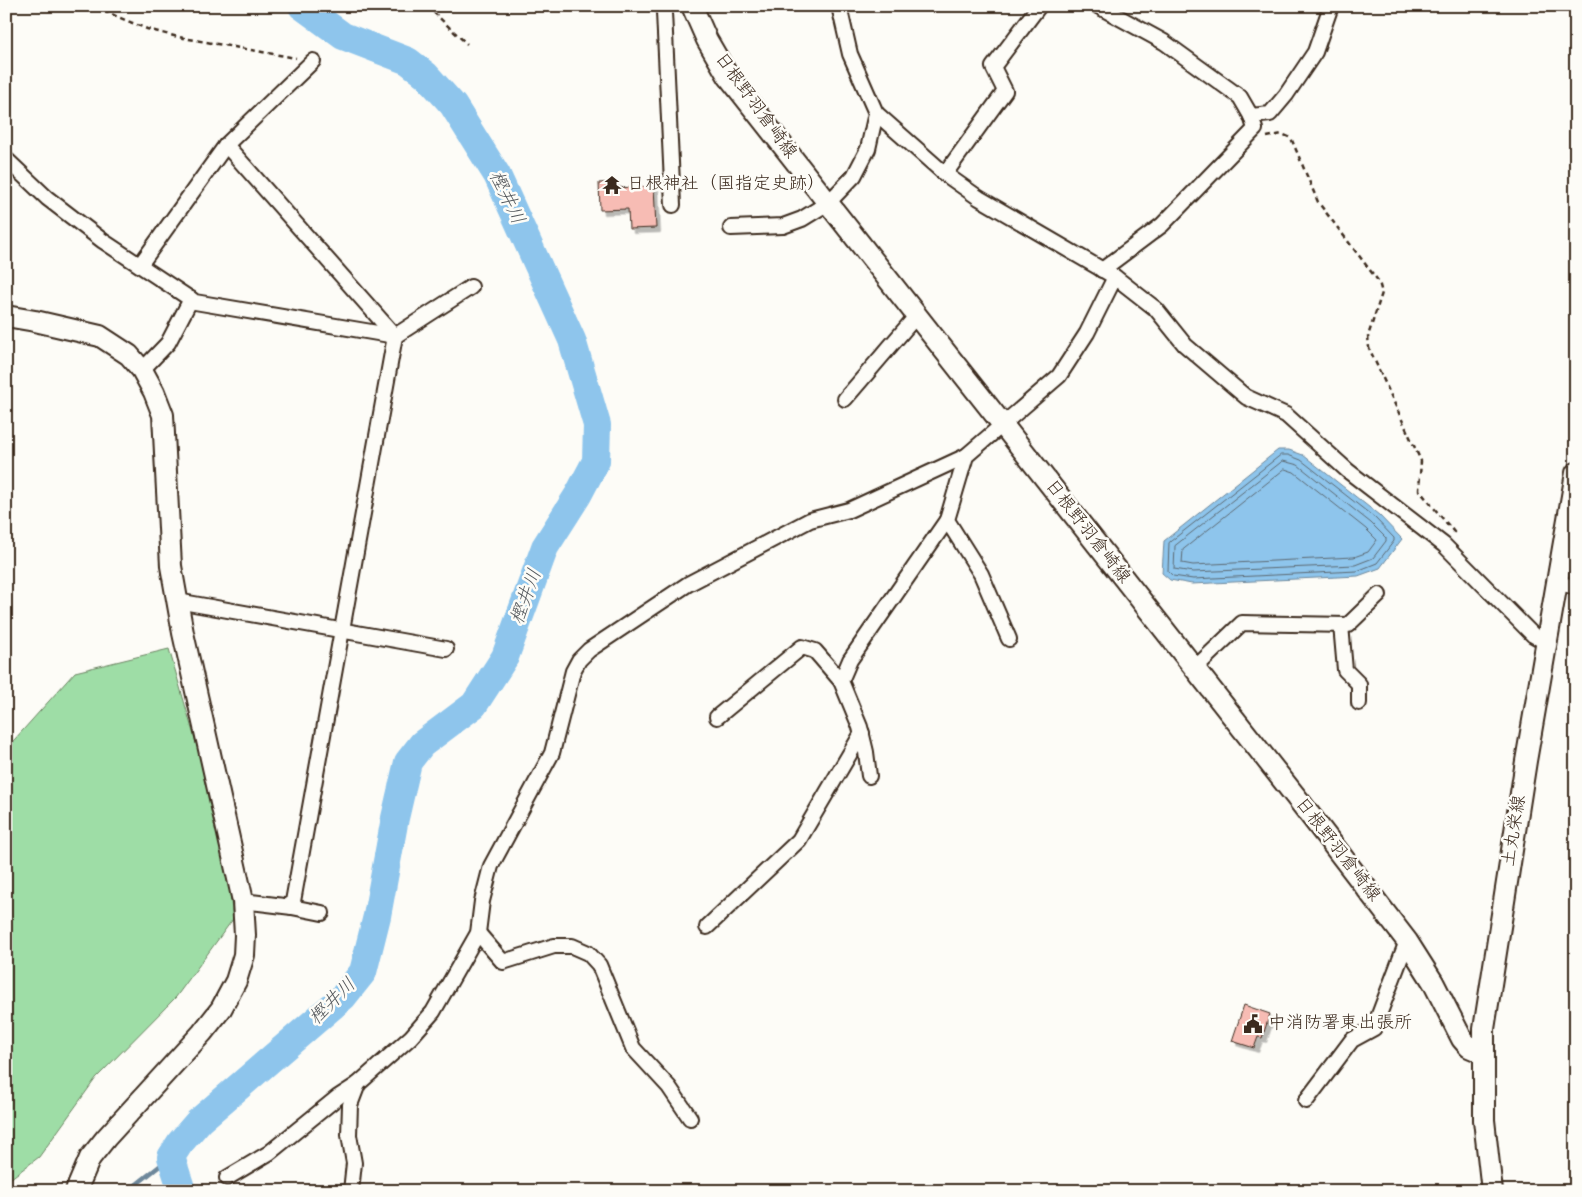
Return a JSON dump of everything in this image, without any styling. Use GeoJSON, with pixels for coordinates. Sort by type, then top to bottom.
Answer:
{"type":"FeatureCollection","features":[{"type":"Feature","properties":{"kind":"main road","name":"日根野羽倉崎線"},"geometry":{"type":"LineString","coordinates":[[692,6],[707,40],[728,76],[1300,802],[1407,941],[1433,982],[1462,1039],[1469,1048],[1483,1053]]}},
{"type":"Feature","properties":{"kind":"main road"},"geometry":{"type":"LineString","coordinates":[[6,316],[100,336],[129,355],[142,370],[154,392],[163,415],[171,566],[177,601],[243,901],[244,955],[236,981],[222,1009],[106,1138],[90,1158],[76,1191]]}},
{"type":"Feature","properties":{"kind":"main road","name":"土丸栄線"},"geometry":{"type":"LineString","coordinates":[[1492,1191],[1484,1120],[1484,1029],[1526,761],[1547,643],[1567,585],[1576,473]]}},
{"type":"Feature","properties":{"kind":"street"},"geometry":{"type":"LineString","coordinates":[[668,6],[664,12],[672,205]]}},
{"type":"Feature","properties":{"kind":"street"},"geometry":{"type":"LineString","coordinates":[[839,6],[850,54],[876,113],[945,174],[979,198],[1115,277],[1156,310],[1185,345],[1246,397],[1286,415],[1348,471],[1444,545],[1533,635],[1547,643]]}},
{"type":"Feature","properties":{"kind":"street"},"geometry":{"type":"LineString","coordinates":[[945,174],[1005,91],[993,67],[1039,6]]}},
{"type":"Feature","properties":{"kind":"street"},"geometry":{"type":"LineString","coordinates":[[1098,6],[1164,42],[1240,97],[1253,123]]}},
{"type":"Feature","properties":{"kind":"street"},"geometry":{"type":"LineString","coordinates":[[1102,270],[1162,225],[1253,123],[1270,114],[1286,95],[1315,52],[1331,6]]}},
{"type":"Feature","properties":{"kind":"street"},"geometry":{"type":"LineString","coordinates":[[140,265],[226,145],[313,61]]}},
{"type":"Feature","properties":{"kind":"street"},"geometry":{"type":"LineString","coordinates":[[731,228],[783,226],[802,219],[828,203],[854,176],[868,149],[876,113]]}},
{"type":"Feature","properties":{"kind":"street"},"geometry":{"type":"LineString","coordinates":[[226,145],[395,336]]}},
{"type":"Feature","properties":{"kind":"street"},"geometry":{"type":"LineString","coordinates":[[6,159],[48,198],[103,240],[195,302],[395,336],[471,287]]}},
{"type":"Feature","properties":{"kind":"street"},"geometry":{"type":"LineString","coordinates":[[226,1178],[269,1153],[338,1097],[358,1084],[411,1037],[433,1012],[478,933],[482,901],[492,866],[552,753],[573,671],[579,660],[589,650],[688,584],[810,520],[849,510],[966,456],[1059,376],[1086,333],[1115,277]]}},
{"type":"Feature","properties":{"kind":"street"},"geometry":{"type":"LineString","coordinates":[[142,370],[168,343],[191,299]]}},
{"type":"Feature","properties":{"kind":"street"},"geometry":{"type":"LineString","coordinates":[[845,399],[917,315]]}},
{"type":"Feature","properties":{"kind":"street"},"geometry":{"type":"LineString","coordinates":[[292,907],[395,336]]}},
{"type":"Feature","properties":{"kind":"street"},"geometry":{"type":"LineString","coordinates":[[841,682],[850,660],[947,520],[966,456]]}},
{"type":"Feature","properties":{"kind":"street"},"geometry":{"type":"LineString","coordinates":[[947,520],[981,574],[1009,640]]}},
{"type":"Feature","properties":{"kind":"street"},"geometry":{"type":"LineString","coordinates":[[1194,669],[1242,623],[1348,625],[1380,595]]}},
{"type":"Feature","properties":{"kind":"street"},"geometry":{"type":"LineString","coordinates":[[177,601],[446,649]]}},
{"type":"Feature","properties":{"kind":"street"},"geometry":{"type":"LineString","coordinates":[[1341,625],[1345,670],[1358,684],[1358,703]]}},
{"type":"Feature","properties":{"kind":"street"},"geometry":{"type":"LineString","coordinates":[[717,717],[802,647],[816,651],[841,682],[862,733],[869,776]]}},
{"type":"Feature","properties":{"kind":"street"},"geometry":{"type":"LineString","coordinates":[[707,927],[800,840],[862,733]]}},
{"type":"Feature","properties":{"kind":"street"},"geometry":{"type":"LineString","coordinates":[[243,901],[322,913]]}},
{"type":"Feature","properties":{"kind":"street"},"geometry":{"type":"LineString","coordinates":[[478,933],[503,962],[554,946],[572,946],[588,953],[599,965],[634,1048],[669,1087],[690,1118]]}},
{"type":"Feature","properties":{"kind":"street"},"geometry":{"type":"LineString","coordinates":[[1306,1101],[1352,1040],[1374,1028],[1407,941]]}},
{"type":"Feature","properties":{"kind":"street"},"geometry":{"type":"LineString","coordinates":[[350,1191],[354,1163],[349,1135],[350,1106],[358,1084]]}},
{"type":"Feature","properties":{"kind":"path"},"geometry":{"type":"LineString","coordinates":[[96,6],[139,26],[178,37],[313,61]]}},
{"type":"Feature","properties":{"kind":"path"},"geometry":{"type":"LineString","coordinates":[[427,6],[467,44]]}},
{"type":"Feature","properties":{"kind":"path"},"geometry":{"type":"LineString","coordinates":[[1253,123],[1262,138],[1282,134],[1291,138],[1318,202],[1379,282],[1382,293],[1368,336],[1369,348],[1421,461],[1419,490],[1454,532],[1444,545]]}},
{"type":"Feature","properties":{"kind":"green space"},"geometry":{"type":"Polygon","coordinates":[[[169,649],[207,781],[226,860],[233,919],[176,997],[96,1078],[39,1157],[6,1182],[6,749],[75,672],[169,649]]]}},
{"type":"Feature","properties":{"kind":"water"},"geometry":{"type":"Polygon","coordinates":[[[1278,450],[1289,450],[1303,455],[1379,515],[1402,539],[1380,568],[1358,576],[1192,584],[1170,580],[1162,573],[1164,541],[1278,450]]]}},
{"type":"Feature","properties":{"kind":"building"},"geometry":{"type":"Polygon","coordinates":[[[616,182],[616,188],[654,186],[656,228],[629,229],[628,209],[600,210],[599,183],[616,182]]]}},
{"type":"Feature","properties":{"kind":"building"},"geometry":{"type":"Polygon","coordinates":[[[1244,1005],[1270,1014],[1262,1038],[1258,1037],[1254,1048],[1232,1041],[1244,1005]]]}},
{"type":"Feature","properties":{"kind":"waterway","name":"樫井川"},"geometry":{"type":"LineString","coordinates":[[182,1191],[171,1157],[180,1143],[199,1121],[343,997],[363,972],[377,916],[395,818],[408,762],[422,744],[474,705],[505,657],[545,547],[578,495],[596,461],[597,425],[572,340],[497,175],[453,105],[426,75],[408,61],[343,36],[302,6]]}},
{"type":"Feature","properties":{"kind":"waterway"},"geometry":{"type":"LineString","coordinates":[[128,1191],[171,1157]]}},
{"type":"Feature","properties":{"kind":"place","name":"日根神社（国指定史跡）"},"geometry":{"type":"Point","coordinates":[612,185]}},
{"type":"Feature","properties":{"kind":"place","name":"中消防署東出張所"},"geometry":{"type":"Point","coordinates":[1253,1024]}}]}
